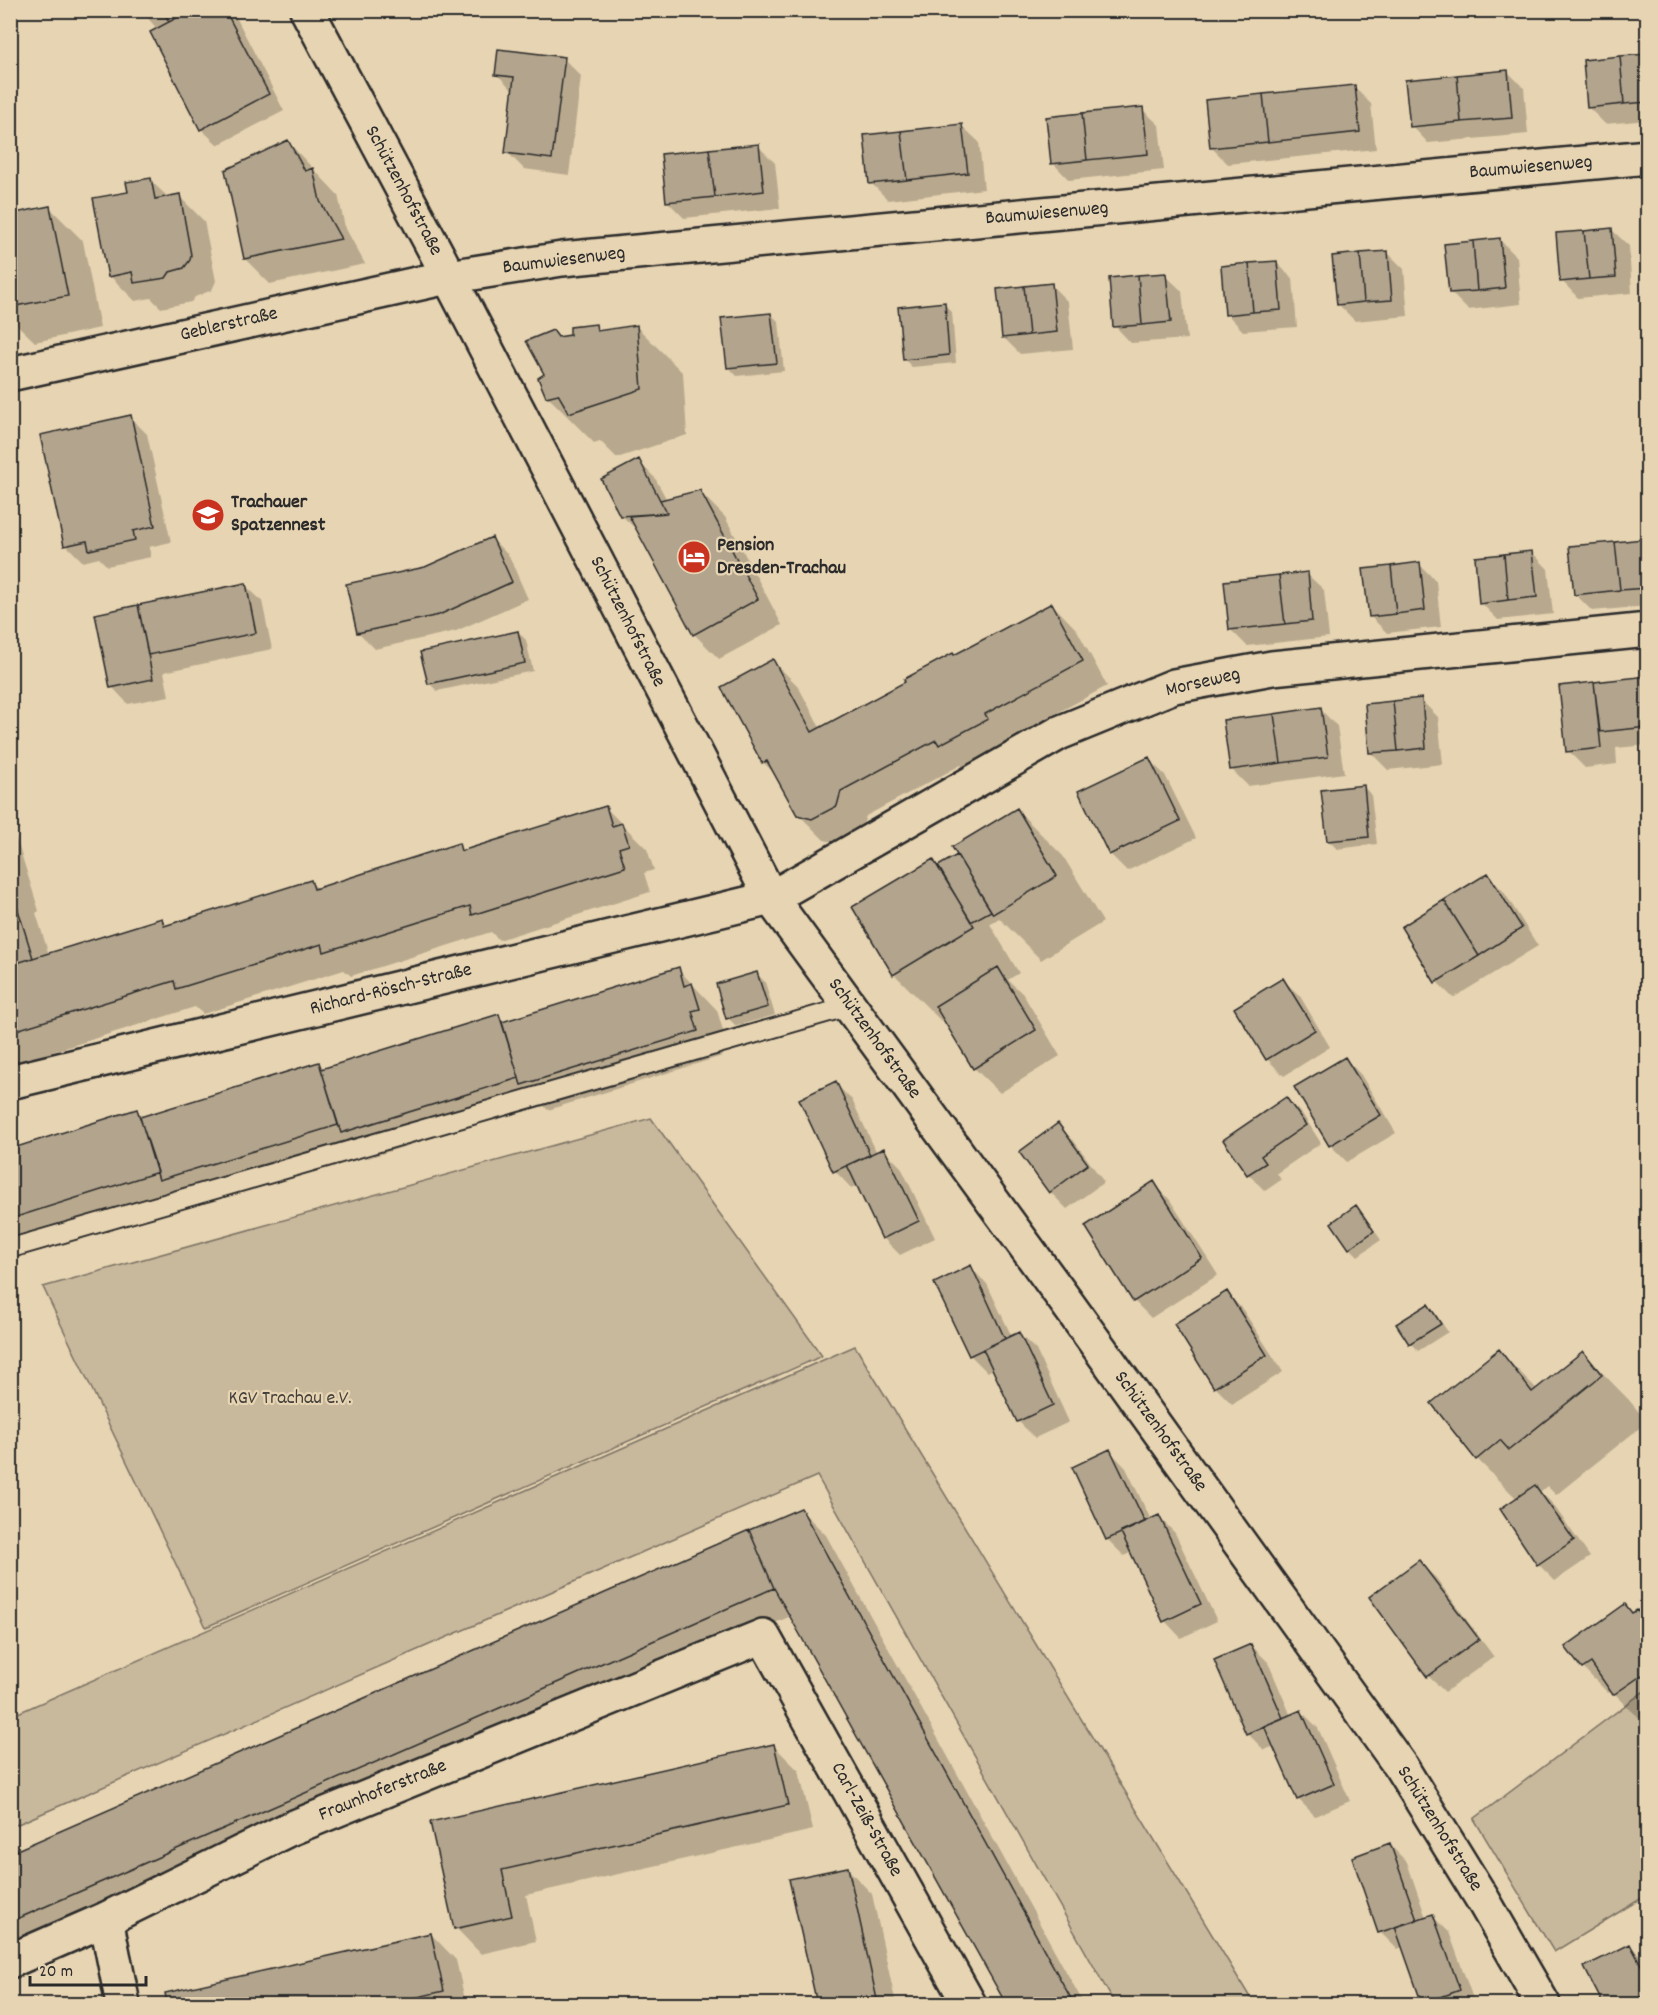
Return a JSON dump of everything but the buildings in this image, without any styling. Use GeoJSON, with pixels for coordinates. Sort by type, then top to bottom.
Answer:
{"type":"FeatureCollection","features":[{"type":"Feature","properties":{"kind":"street","name":"Schützenhofstraße"},"geometry":{"type":"LineString","coordinates":[[307,10],[771,898],[1401,1767],[1483,1900],[1543,2004]]}},
{"type":"Feature","properties":{"kind":"street","name":"Baumwiesenweg"},"geometry":{"type":"LineString","coordinates":[[448,277],[573,258],[1647,157]]}},
{"type":"Feature","properties":{"kind":"street","name":"Geblerstraße"},"geometry":{"type":"LineString","coordinates":[[10,374],[448,277]]}},
{"type":"Feature","properties":{"kind":"street","name":"Morseweg"},"geometry":{"type":"LineString","coordinates":[[771,898],[1059,733],[1174,686],[1272,668],[1647,630]]}},
{"type":"Feature","properties":{"kind":"street","name":"Richard-Rösch-Straße"},"geometry":{"type":"LineString","coordinates":[[10,1082],[771,898]]}},
{"type":"Feature","properties":{"kind":"street","name":"Fraunhoferstraße"},"geometry":{"type":"LineString","coordinates":[[10,1961],[106,1919],[286,1830],[763,1636]]}},
{"type":"Feature","properties":{"kind":"street","name":"Carl-Zeiß-Straße"},"geometry":{"type":"LineString","coordinates":[[763,1636],[969,2004]]}},
{"type":"Feature","properties":{"kind":"street"},"geometry":{"type":"LineString","coordinates":[[106,1919],[123,2004]]}},
{"type":"Feature","properties":{"kind":"lane"},"geometry":{"type":"LineString","coordinates":[[15,1248],[850,1006]]}},
{"type":"Feature","properties":{"kind":"green space","name":"KGV Trachau e.V."},"geometry":{"type":"Polygon","coordinates":[[[651,1118],[822,1356],[206,1627],[43,1287],[651,1118]]]}},
{"type":"Feature","properties":{"kind":"green space"},"geometry":{"type":"Polygon","coordinates":[[[855,1346],[1254,2004],[1115,2004],[817,1476],[11,1827],[11,1716],[855,1346]]]}},
{"type":"Feature","properties":{"kind":"green space"},"geometry":{"type":"Polygon","coordinates":[[[1647,1689],[1647,1895],[1554,1952],[1474,1819],[1647,1689]]]}},
{"type":"Feature","properties":{"kind":"place","name":"Trachauer Spatzennest"},"geometry":{"type":"Point","coordinates":[208,515]}},
{"type":"Feature","properties":{"kind":"place","name":"Pension Dresden-Trachau"},"geometry":{"type":"Point","coordinates":[694,557]}}]}
